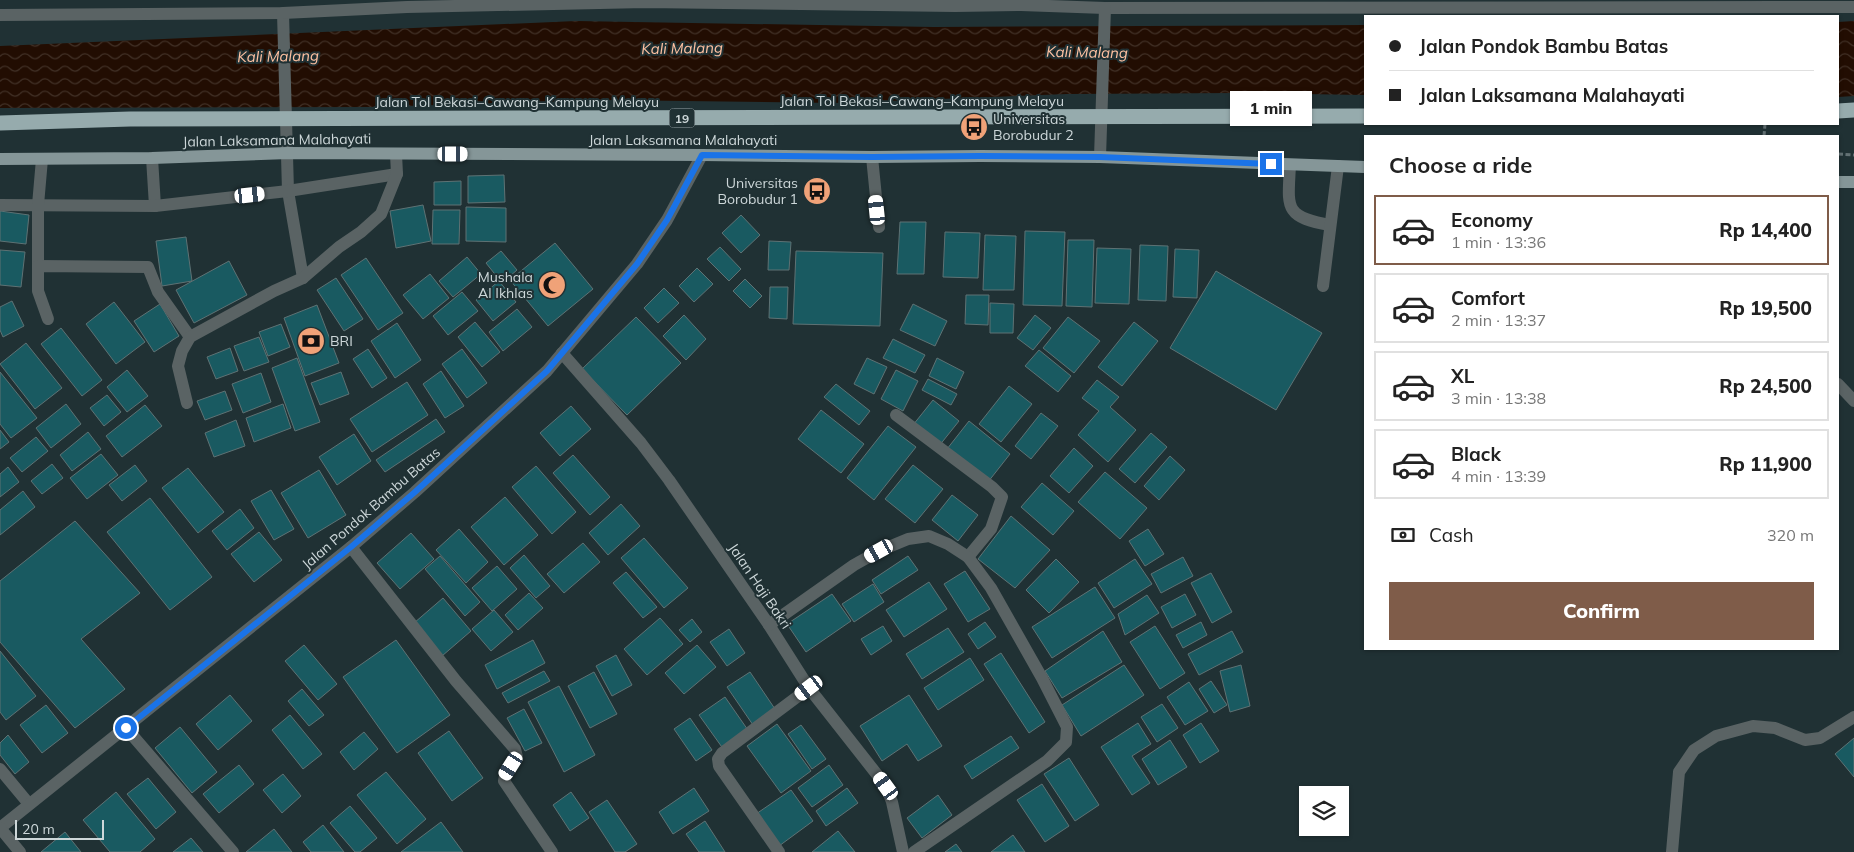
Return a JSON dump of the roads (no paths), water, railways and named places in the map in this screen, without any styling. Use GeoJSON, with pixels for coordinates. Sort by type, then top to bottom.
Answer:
{"type":"FeatureCollection","features":[{"type":"Feature","properties":{"kind":"highway"},"geometry":{"type":"LineString","coordinates":[[1839,111],[1854,110]]}},
{"type":"Feature","properties":{"kind":"highway","name":"Jalan Tol Bekasi–Cawang–Kampung Melayu"},"geometry":{"type":"LineString","coordinates":[[0,123],[150,119],[1364,116]]}},
{"type":"Feature","properties":{"kind":"main road","name":"Jalan Laksamana Malahayati"},"geometry":{"type":"LineString","coordinates":[[0,159],[152,158],[288,153],[980,156],[1100,157],[1364,168]]}},
{"type":"Feature","properties":{"kind":"main road"},"geometry":{"type":"LineString","coordinates":[[1839,182],[1854,182]]}},
{"type":"Feature","properties":{"kind":"street"},"geometry":{"type":"LineString","coordinates":[[0,15],[283,13],[407,3],[955,3],[1105,8],[1359,4],[1777,4],[1854,7]]}},
{"type":"Feature","properties":{"kind":"street"},"geometry":{"type":"LineString","coordinates":[[1100,157],[1105,8]]}},
{"type":"Feature","properties":{"kind":"street"},"geometry":{"type":"LineString","coordinates":[[283,13],[288,191],[303,278]]}},
{"type":"Feature","properties":{"kind":"street"},"geometry":{"type":"LineString","coordinates":[[187,403],[178,366],[182,351],[190,337],[274,291],[303,278],[338,247],[361,232],[381,214],[397,174],[396,154]]}},
{"type":"Feature","properties":{"kind":"street","name":"Jalan Pondok Bambu Batas"},"geometry":{"type":"LineString","coordinates":[[0,828],[351,547],[422,486],[547,371],[637,264],[667,220],[702,155]]}},
{"type":"Feature","properties":{"kind":"street"},"geometry":{"type":"LineString","coordinates":[[872,157],[879,227]]}},
{"type":"Feature","properties":{"kind":"street"},"geometry":{"type":"LineString","coordinates":[[152,158],[155,206]]}},
{"type":"Feature","properties":{"kind":"street"},"geometry":{"type":"LineString","coordinates":[[42,159],[38,205],[38,291],[48,319]]}},
{"type":"Feature","properties":{"kind":"street"},"geometry":{"type":"LineString","coordinates":[[1290,165],[1288,198],[1290,207],[1297,216],[1312,222],[1330,225]]}},
{"type":"Feature","properties":{"kind":"street"},"geometry":{"type":"LineString","coordinates":[[1323,286],[1338,166]]}},
{"type":"Feature","properties":{"kind":"street"},"geometry":{"type":"LineString","coordinates":[[0,205],[155,206],[288,191],[397,174]]}},
{"type":"Feature","properties":{"kind":"street"},"geometry":{"type":"LineString","coordinates":[[38,266],[148,267],[158,292],[190,337]]}},
{"type":"Feature","properties":{"kind":"street","name":"Jalan Haji Bakri"},"geometry":{"type":"LineString","coordinates":[[562,353],[641,443],[669,480],[769,625],[809,688],[886,786],[892,802],[903,852]]}},
{"type":"Feature","properties":{"kind":"street"},"geometry":{"type":"LineString","coordinates":[[1839,385],[1854,401]]}},
{"type":"Feature","properties":{"kind":"street"},"geometry":{"type":"LineString","coordinates":[[896,415],[992,487],[1002,497],[990,529],[968,557]]}},
{"type":"Feature","properties":{"kind":"street"},"geometry":{"type":"LineString","coordinates":[[769,625],[854,565],[879,551],[908,539],[929,536],[948,544],[968,557],[991,588],[1068,727],[1066,742],[1048,761],[914,852]]}},
{"type":"Feature","properties":{"kind":"street"},"geometry":{"type":"LineString","coordinates":[[351,547],[456,681],[516,749],[517,757],[505,776],[504,781],[552,852]]}},
{"type":"Feature","properties":{"kind":"street"},"geometry":{"type":"LineString","coordinates":[[779,852],[719,766],[718,759],[722,753],[809,688]]}},
{"type":"Feature","properties":{"kind":"street"},"geometry":{"type":"LineString","coordinates":[[1672,852],[1679,772],[1694,750],[1716,736],[1753,726],[1775,728],[1805,740],[1820,738],[1854,717]]}},
{"type":"Feature","properties":{"kind":"street"},"geometry":{"type":"LineString","coordinates":[[126,728],[233,852]]}},
{"type":"Feature","properties":{"kind":"street"},"geometry":{"type":"LineString","coordinates":[[0,769],[29,804]]}},
{"type":"Feature","properties":{"kind":"street"},"geometry":{"type":"LineString","coordinates":[[0,828],[20,852]]}},
{"type":"Feature","properties":{"kind":"water","name":"Kali Malang"},"geometry":{"type":"Polygon","coordinates":[[[576,21],[934,27],[1364,25],[1364,95],[1237,93],[1067,94],[835,103],[603,100],[372,107],[0,108],[0,46],[576,21]]]}},
{"type":"Feature","properties":{"kind":"water"},"geometry":{"type":"Polygon","coordinates":[[[1854,21],[1854,96],[1839,97],[1839,22],[1854,21]]]}},
{"type":"Feature","properties":{"kind":"place","name":"Universitas Borobudur 2"},"geometry":{"type":"Point","coordinates":[974,127]}},
{"type":"Feature","properties":{"kind":"place","name":"Universitas Borobudur 1"},"geometry":{"type":"Point","coordinates":[817,191]}},
{"type":"Feature","properties":{"kind":"place","name":"Mushala Al Ikhlas"},"geometry":{"type":"Point","coordinates":[552,285]}},
{"type":"Feature","properties":{"kind":"place","name":"BRI"},"geometry":{"type":"Point","coordinates":[311,341]}}]}
